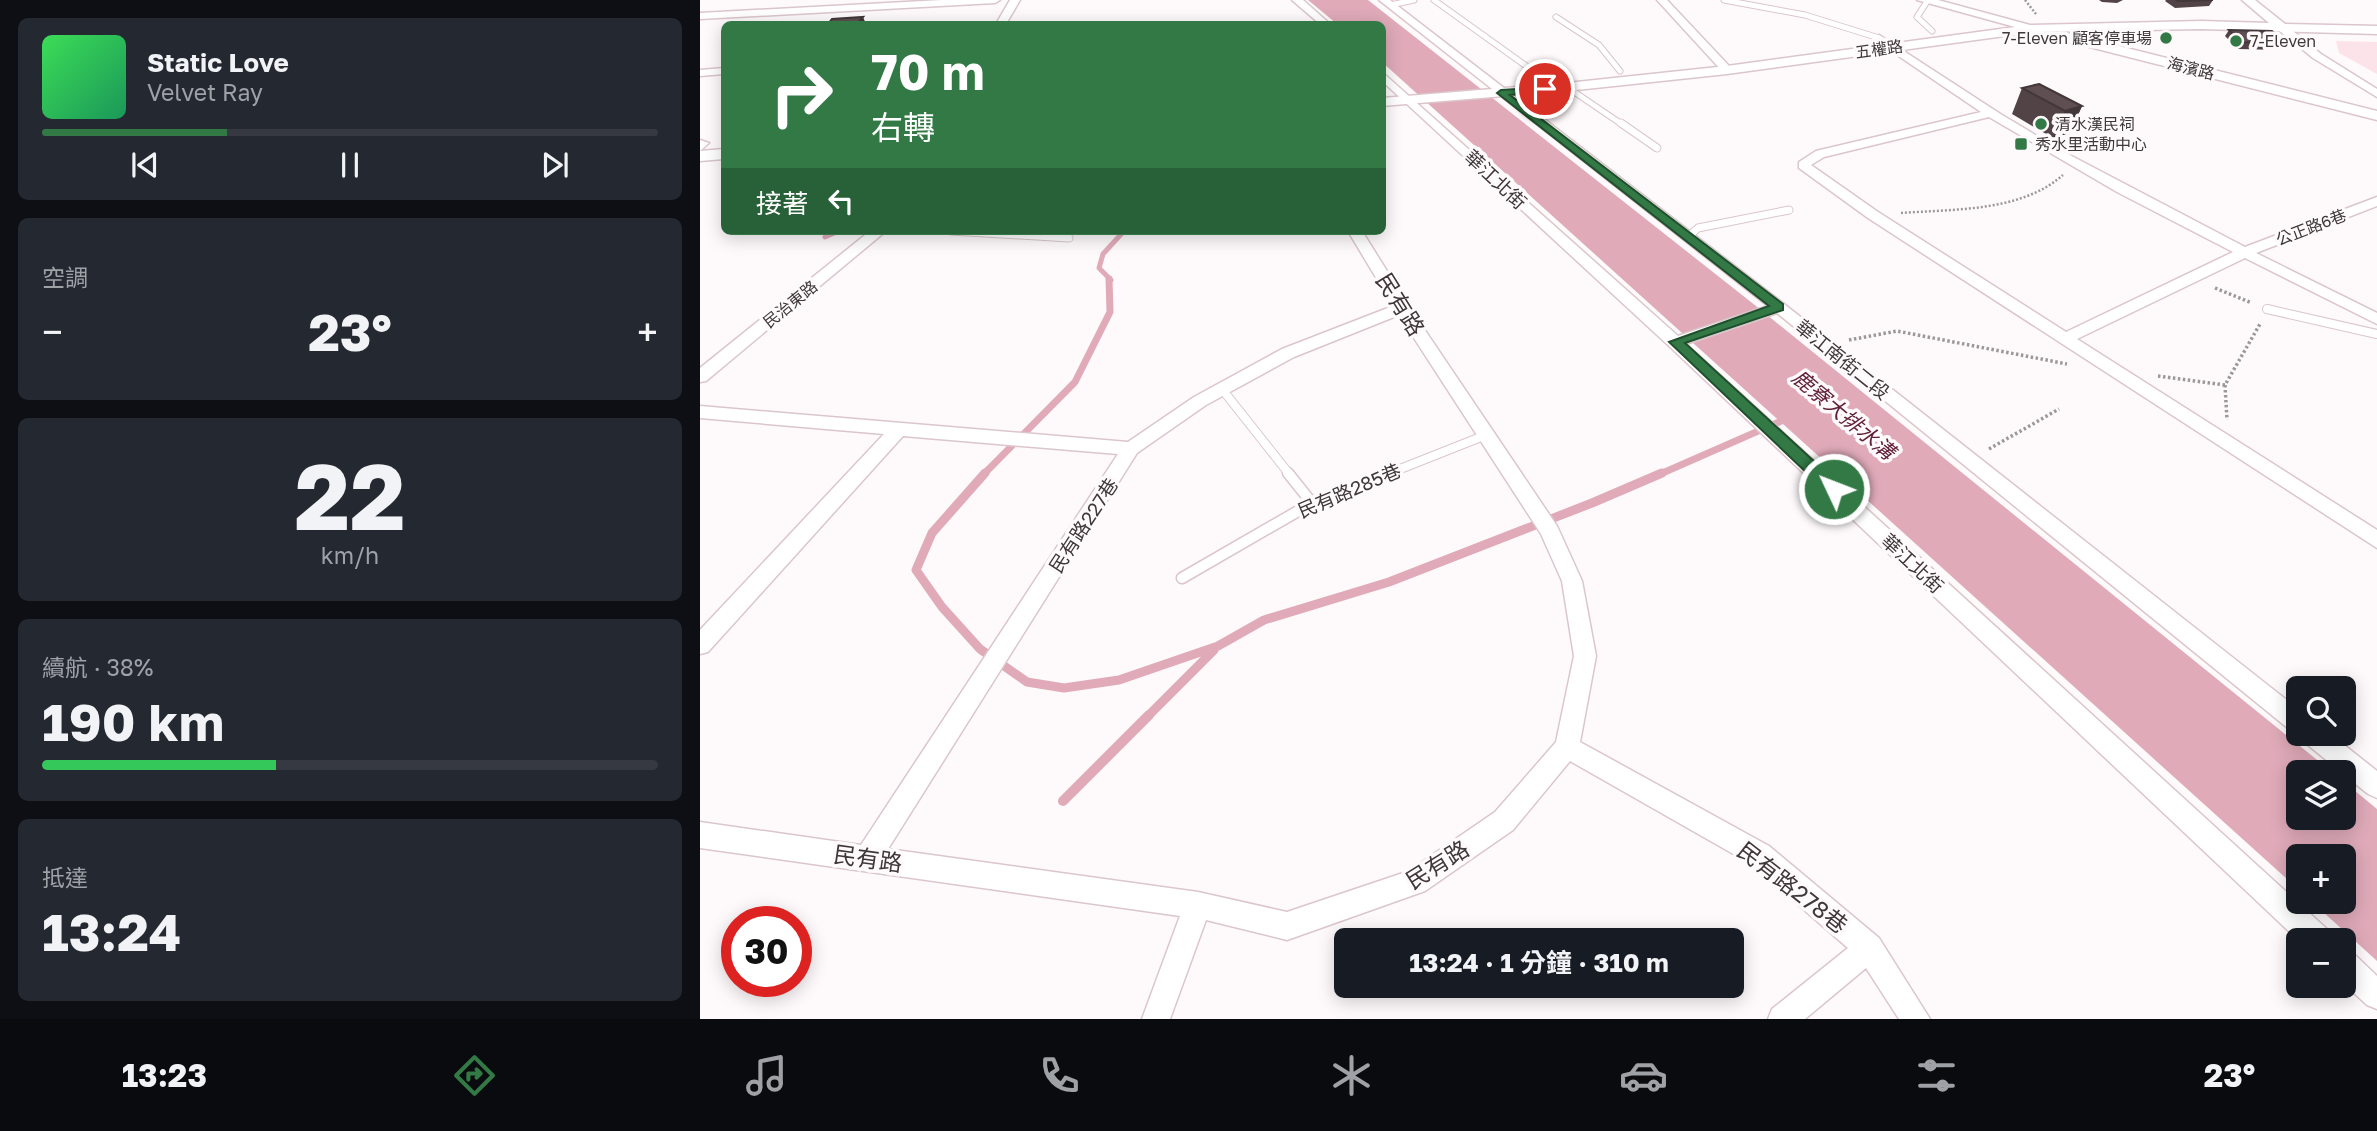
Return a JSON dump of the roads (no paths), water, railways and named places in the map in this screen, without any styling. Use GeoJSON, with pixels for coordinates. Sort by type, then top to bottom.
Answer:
{"type":"FeatureCollection","features":[{"type":"Feature","properties":{"kind":"street"},"geometry":{"type":"LineString","coordinates":[[700,16],[995,0]]}},
{"type":"Feature","properties":{"kind":"street"},"geometry":{"type":"LineString","coordinates":[[1002,21],[1015,0]]}},
{"type":"Feature","properties":{"kind":"street"},"geometry":{"type":"LineString","coordinates":[[1297,0],[1322,21]]}},
{"type":"Feature","properties":{"kind":"street"},"geometry":{"type":"LineString","coordinates":[[1662,0],[1723,65]]}},
{"type":"Feature","properties":{"kind":"street","name":"海濱路"},"geometry":{"type":"LineString","coordinates":[[1926,0],[2377,116]]}},
{"type":"Feature","properties":{"kind":"street"},"geometry":{"type":"LineString","coordinates":[[2248,0],[2269,18],[2286,23]]}},
{"type":"Feature","properties":{"kind":"street"},"geometry":{"type":"LineString","coordinates":[[2268,0],[2318,56],[2377,94]]}},
{"type":"Feature","properties":{"kind":"street","name":"華江南街二段"},"geometry":{"type":"LineString","coordinates":[[1387,2],[1489,88],[1687,238],[1773,309],[1970,460],[2286,713]]}},
{"type":"Feature","properties":{"kind":"street","name":"五權路"},"geometry":{"type":"LineString","coordinates":[[1386,101],[1404,94],[1489,88],[1567,87],[1723,65],[1879,38],[2012,22],[2157,16],[2269,18]]}},
{"type":"Feature","properties":{"kind":"street","name":"五權路"},"geometry":{"type":"LineString","coordinates":[[2286,23],[2377,30]]}},
{"type":"Feature","properties":{"kind":"street","name":"五權路"},"geometry":{"type":"LineString","coordinates":[[1489,88],[1543,78],[1723,65],[1892,48],[2034,28],[2377,23]]}},
{"type":"Feature","properties":{"kind":"street"},"geometry":{"type":"LineString","coordinates":[[1879,38],[1988,114],[2074,162],[2377,319]]}},
{"type":"Feature","properties":{"kind":"street"},"geometry":{"type":"LineString","coordinates":[[700,73],[721,71]]}},
{"type":"Feature","properties":{"kind":"street","name":"華江北街"},"geometry":{"type":"LineString","coordinates":[[1386,78],[1679,341],[2305,928]]}},
{"type":"Feature","properties":{"kind":"street"},"geometry":{"type":"LineString","coordinates":[[1988,114],[1820,154],[1803,165],[1873,215],[2377,540]]}},
{"type":"Feature","properties":{"kind":"street"},"geometry":{"type":"LineString","coordinates":[[701,147],[721,143]]}},
{"type":"Feature","properties":{"kind":"street"},"geometry":{"type":"LineString","coordinates":[[701,147],[721,153]]}},
{"type":"Feature","properties":{"kind":"street","name":"公正路6巷"},"geometry":{"type":"LineString","coordinates":[[2246,252],[2377,201]]}},
{"type":"Feature","properties":{"kind":"street","name":"民治東路"},"geometry":{"type":"LineString","coordinates":[[700,377],[874,235]]}},
{"type":"Feature","properties":{"kind":"street","name":"民有路"},"geometry":{"type":"LineString","coordinates":[[700,835],[1198,905],[1287,926],[1416,882],[1504,821],[1567,747],[1585,656],[1572,581],[1550,531],[1357,235]]}},
{"type":"Feature","properties":{"kind":"street"},"geometry":{"type":"LineString","coordinates":[[2064,339],[2246,252]]}},
{"type":"Feature","properties":{"kind":"street","name":"民有路227巷"},"geometry":{"type":"LineString","coordinates":[[867,858],[1132,449],[1200,401],[1287,353],[1402,307]]}},
{"type":"Feature","properties":{"kind":"street"},"geometry":{"type":"LineString","coordinates":[[1679,341],[1773,309]]}},
{"type":"Feature","properties":{"kind":"street"},"geometry":{"type":"LineString","coordinates":[[700,412],[1132,449]]}},
{"type":"Feature","properties":{"kind":"street"},"geometry":{"type":"LineString","coordinates":[[700,645],[899,429]]}},
{"type":"Feature","properties":{"kind":"street"},"geometry":{"type":"LineString","coordinates":[[2327,746],[2377,786]]}},
{"type":"Feature","properties":{"kind":"street","name":"民有路278巷"},"geometry":{"type":"LineString","coordinates":[[1567,747],[1760,855],[1869,948],[1916,1019]]}},
{"type":"Feature","properties":{"kind":"street"},"geometry":{"type":"LineString","coordinates":[[1156,1019],[1198,905]]}},
{"type":"Feature","properties":{"kind":"street"},"geometry":{"type":"LineString","coordinates":[[1782,1019],[1869,948]]}},
{"type":"Feature","properties":{"kind":"street"},"geometry":{"type":"LineString","coordinates":[[2356,975],[2377,995]]}},
{"type":"Feature","properties":{"kind":"lane"},"geometry":{"type":"LineString","coordinates":[[1387,2],[1415,0]]}},
{"type":"Feature","properties":{"kind":"lane"},"geometry":{"type":"LineString","coordinates":[[1434,0],[1543,78]]}},
{"type":"Feature","properties":{"kind":"lane"},"geometry":{"type":"LineString","coordinates":[[1724,0],[1805,15],[1879,38]]}},
{"type":"Feature","properties":{"kind":"lane"},"geometry":{"type":"LineString","coordinates":[[1926,0],[1917,17],[1932,31]]}},
{"type":"Feature","properties":{"kind":"lane"},"geometry":{"type":"LineString","coordinates":[[1556,17],[1599,45],[1620,71]]}},
{"type":"Feature","properties":{"kind":"lane"},"geometry":{"type":"LineString","coordinates":[[1567,87],[1657,148]]}},
{"type":"Feature","properties":{"kind":"lane"},"geometry":{"type":"LineString","coordinates":[[1687,238],[1698,228],[1788,210]]}},
{"type":"Feature","properties":{"kind":"lane"},"geometry":{"type":"LineString","coordinates":[[1030,235],[1069,237]]}},
{"type":"Feature","properties":{"kind":"lane"},"geometry":{"type":"LineString","coordinates":[[2267,309],[2377,334]]}},
{"type":"Feature","properties":{"kind":"lane"},"geometry":{"type":"LineString","coordinates":[[1222,389],[1312,503]]}},
{"type":"Feature","properties":{"kind":"lane","name":"民有路285巷"},"geometry":{"type":"LineString","coordinates":[[1182,578],[1312,503],[1486,435]]}},
{"type":"Feature","properties":{"kind":"water","name":"鹿寮大排水溝"},"geometry":{"type":"Polygon","coordinates":[[[1308,0],[1368,0],[1756,306],[2286,735],[2286,746],[2300,746],[2317,760],[2286,760],[2286,830],[2356,830],[2356,792],[2377,809],[2377,961],[2356,942],[2356,928],[2341,928],[2325,914],[2356,914],[2356,844],[2286,844],[2286,878],[1386,66],[1386,21],[1333,21],[1308,0]]]}},
{"type":"Feature","properties":{"kind":"waterway"},"geometry":{"type":"LineString","coordinates":[[825,237],[830,235]]}},
{"type":"Feature","properties":{"kind":"waterway"},"geometry":{"type":"LineString","coordinates":[[1111,280],[1099,268],[1103,254],[1120,235]]}},
{"type":"Feature","properties":{"kind":"waterway"},"geometry":{"type":"LineString","coordinates":[[983,475],[1075,382],[1110,312],[1109,279]]}},
{"type":"Feature","properties":{"kind":"waterway"},"geometry":{"type":"LineString","coordinates":[[1658,475],[1788,418]]}},
{"type":"Feature","properties":{"kind":"waterway"},"geometry":{"type":"LineString","coordinates":[[985,473],[932,533],[916,570],[942,607],[980,649],[1027,682],[1064,688],[1119,680],[1218,646],[1264,620],[1389,582],[1662,473]]}},
{"type":"Feature","properties":{"kind":"waterway"},"geometry":{"type":"LineString","coordinates":[[1063,801],[1214,650]]}},
{"type":"Feature","properties":{"kind":"place","name":"7-Eleven 顧客停車場"},"geometry":{"type":"Point","coordinates":[2166,38]}},
{"type":"Feature","properties":{"kind":"place","name":"7-Eleven"},"geometry":{"type":"Point","coordinates":[2236,41]}},
{"type":"Feature","properties":{"kind":"place","name":"清水漢民祠"},"geometry":{"type":"Point","coordinates":[2041,124]}},
{"type":"Feature","properties":{"kind":"place","name":"秀水里活動中心"},"geometry":{"type":"Point","coordinates":[2021,144]}}]}
